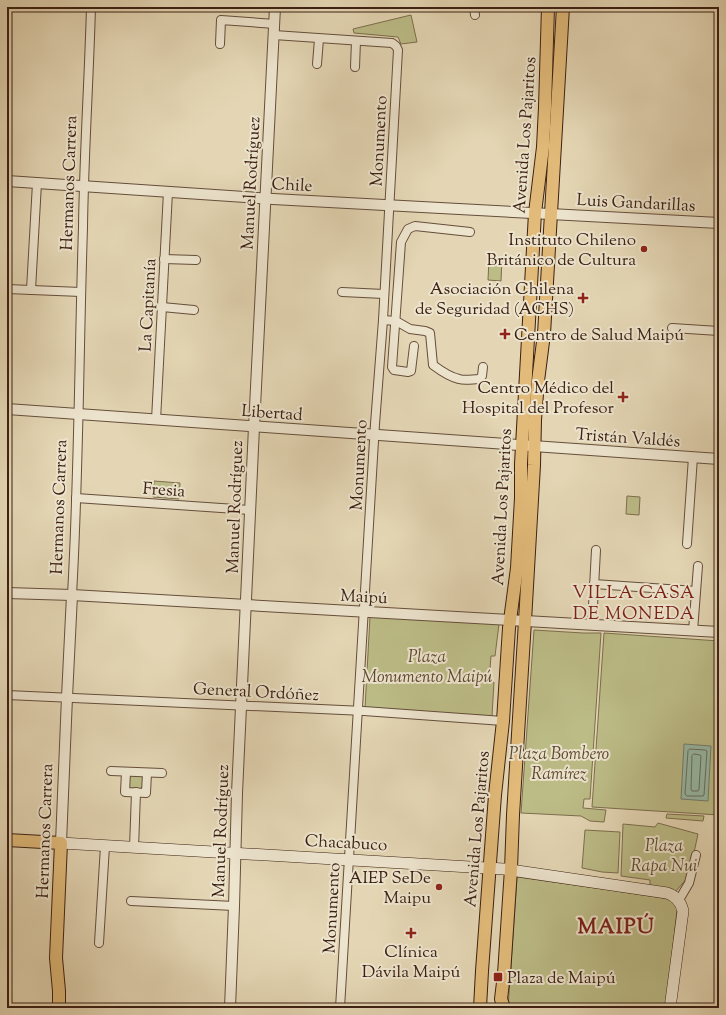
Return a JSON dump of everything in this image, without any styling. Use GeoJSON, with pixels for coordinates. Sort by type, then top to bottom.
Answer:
{"type":"FeatureCollection","features":[{"type":"Feature","properties":{"kind":"main road","name":"Avenida Los Pajaritos"},"geometry":{"type":"LineString","coordinates":[[501,1005],[511,869],[534,465],[528,446],[535,213],[545,107],[548,7]]}},
{"type":"Feature","properties":{"kind":"main road","name":"Avenida Los Pajaritos"},"geometry":{"type":"LineString","coordinates":[[480,1008],[495,795],[503,721],[510,620],[517,561],[521,498],[520,475],[528,446],[544,334],[563,7]]}},
{"type":"Feature","properties":{"kind":"main road","name":"Chacabuco"},"geometry":{"type":"LineString","coordinates":[[7,840],[511,869],[667,893],[672,894],[679,900]]}},
{"type":"Feature","properties":{"kind":"main road","name":"Hermanos Carrera"},"geometry":{"type":"LineString","coordinates":[[59,1008],[56,958],[61,843]]}},
{"type":"Feature","properties":{"kind":"main road"},"geometry":{"type":"LineString","coordinates":[[670,1008],[683,915],[679,900]]}},
{"type":"Feature","properties":{"kind":"street","name":"Hermanos Carrera"},"geometry":{"type":"LineString","coordinates":[[61,843],[76,498],[84,186],[90,66],[91,7]]}},
{"type":"Feature","properties":{"kind":"street","name":"Manuel Rodríguez"},"geometry":{"type":"LineString","coordinates":[[230,1008],[237,793],[275,7]]}},
{"type":"Feature","properties":{"kind":"street","name":"Monumento"},"geometry":{"type":"LineString","coordinates":[[220,44],[221,22],[274,29],[319,39],[392,43],[398,50],[340,1008]]}},
{"type":"Feature","properties":{"kind":"street"},"geometry":{"type":"LineString","coordinates":[[317,64],[319,39]]}},
{"type":"Feature","properties":{"kind":"street"},"geometry":{"type":"LineString","coordinates":[[355,67],[356,41]]}},
{"type":"Feature","properties":{"kind":"street","name":"Chile"},"geometry":{"type":"LineString","coordinates":[[7,181],[265,198],[551,214]]}},
{"type":"Feature","properties":{"kind":"street"},"geometry":{"type":"LineString","coordinates":[[31,290],[37,183]]}},
{"type":"Feature","properties":{"kind":"street","name":"La Capitanía"},"geometry":{"type":"LineString","coordinates":[[156,420],[168,192]]}},
{"type":"Feature","properties":{"kind":"street","name":"Luis Gandarillas"},"geometry":{"type":"LineString","coordinates":[[551,214],[719,223]]}},
{"type":"Feature","properties":{"kind":"street"},"geometry":{"type":"LineString","coordinates":[[414,346],[411,371],[394,370],[392,367],[401,242],[408,229],[414,226],[470,232]]}},
{"type":"Feature","properties":{"kind":"street"},"geometry":{"type":"LineString","coordinates":[[164,259],[196,260]]}},
{"type":"Feature","properties":{"kind":"street"},"geometry":{"type":"LineString","coordinates":[[7,289],[81,292]]}},
{"type":"Feature","properties":{"kind":"street"},"geometry":{"type":"LineString","coordinates":[[342,292],[384,294]]}},
{"type":"Feature","properties":{"kind":"street"},"geometry":{"type":"LineString","coordinates":[[162,308],[194,310]]}},
{"type":"Feature","properties":{"kind":"street"},"geometry":{"type":"LineString","coordinates":[[382,320],[396,321],[410,329],[430,333],[433,365],[460,380],[479,379],[482,376],[483,367]]}},
{"type":"Feature","properties":{"kind":"street"},"geometry":{"type":"LineString","coordinates":[[672,328],[719,331]]}},
{"type":"Feature","properties":{"kind":"street","name":"Libertad"},"geometry":{"type":"LineString","coordinates":[[7,409],[528,446]]}},
{"type":"Feature","properties":{"kind":"street","name":"Tristán Valdés"},"geometry":{"type":"LineString","coordinates":[[528,446],[719,459]]}},
{"type":"Feature","properties":{"kind":"street"},"geometry":{"type":"LineString","coordinates":[[687,544],[692,458]]}},
{"type":"Feature","properties":{"kind":"street","name":"Fresia"},"geometry":{"type":"LineString","coordinates":[[76,498],[250,510]]}},
{"type":"Feature","properties":{"kind":"street"},"geometry":{"type":"LineString","coordinates":[[592,625],[596,550]]}},
{"type":"Feature","properties":{"kind":"street"},"geometry":{"type":"LineString","coordinates":[[693,631],[698,566]]}},
{"type":"Feature","properties":{"kind":"street"},"geometry":{"type":"LineString","coordinates":[[594,584],[696,591]]}},
{"type":"Feature","properties":{"kind":"street","name":"Maipú"},"geometry":{"type":"LineString","coordinates":[[7,593],[719,632]]}},
{"type":"Feature","properties":{"kind":"street","name":"General Ordóñez"},"geometry":{"type":"LineString","coordinates":[[7,695],[358,711],[503,721]]}},
{"type":"Feature","properties":{"kind":"street"},"geometry":{"type":"LineString","coordinates":[[111,771],[162,773]]}},
{"type":"Feature","properties":{"kind":"street"},"geometry":{"type":"LineString","coordinates":[[126,772],[125,792],[146,792],[147,772]]}},
{"type":"Feature","properties":{"kind":"street"},"geometry":{"type":"LineString","coordinates":[[134,848],[136,792]]}},
{"type":"Feature","properties":{"kind":"street"},"geometry":{"type":"LineString","coordinates":[[99,943],[105,846]]}},
{"type":"Feature","properties":{"kind":"street"},"geometry":{"type":"LineString","coordinates":[[679,900],[689,883],[696,855]]}},
{"type":"Feature","properties":{"kind":"street"},"geometry":{"type":"LineString","coordinates":[[131,901],[234,906]]}},
{"type":"Feature","properties":{"kind":"green space"},"geometry":{"type":"Polygon","coordinates":[[[411,15],[417,42],[401,44],[398,37],[354,33],[353,29],[411,15]]]}},
{"type":"Feature","properties":{"kind":"green space"},"geometry":{"type":"Polygon","coordinates":[[[489,259],[502,259],[501,281],[488,280],[489,259]]]}},
{"type":"Feature","properties":{"kind":"green space"},"geometry":{"type":"Polygon","coordinates":[[[154,481],[180,483],[179,499],[153,497],[154,481]]]}},
{"type":"Feature","properties":{"kind":"green space"},"geometry":{"type":"Polygon","coordinates":[[[627,496],[640,497],[639,515],[626,514],[627,496]]]}},
{"type":"Feature","properties":{"kind":"green space","name":"Plaza Monumento Maipú"},"geometry":{"type":"Polygon","coordinates":[[[370,617],[499,624],[495,656],[491,656],[490,669],[490,682],[494,682],[492,716],[365,708],[370,617]]]}},
{"type":"Feature","properties":{"kind":"green space","name":"Plaza Bombero Ramírez"},"geometry":{"type":"Polygon","coordinates":[[[534,630],[601,633],[590,799],[584,799],[583,808],[606,810],[604,822],[590,821],[581,816],[521,813],[534,630]]]}},
{"type":"Feature","properties":{"kind":"green space"},"geometry":{"type":"Polygon","coordinates":[[[604,633],[719,641],[719,815],[592,807],[604,633]]]}},
{"type":"Feature","properties":{"kind":"green space"},"geometry":{"type":"Polygon","coordinates":[[[129,774],[144,775],[144,789],[128,789],[129,774]]]}},
{"type":"Feature","properties":{"kind":"green space"},"geometry":{"type":"Polygon","coordinates":[[[667,814],[704,816],[703,821],[666,818],[667,814]]]}},
{"type":"Feature","properties":{"kind":"green space","name":"Plaza Rapa Nui"},"geometry":{"type":"Polygon","coordinates":[[[658,823],[698,834],[689,876],[676,891],[650,887],[650,880],[621,876],[623,824],[655,827],[658,823]]]}},
{"type":"Feature","properties":{"kind":"green space"},"geometry":{"type":"Polygon","coordinates":[[[585,830],[620,832],[618,873],[602,872],[582,868],[585,830]]]}},
{"type":"Feature","properties":{"kind":"green space"},"geometry":{"type":"Polygon","coordinates":[[[517,877],[670,899],[677,906],[677,910],[666,1008],[508,1008],[517,877]]]}},
{"type":"Feature","properties":{"kind":"water"},"geometry":{"type":"Polygon","coordinates":[[[684,744],[711,746],[708,801],[681,799],[684,744]]]}},
{"type":"Feature","properties":{"kind":"place","name":"Instituto Chileno Británico de Cultura"},"geometry":{"type":"Point","coordinates":[644,249]}},
{"type":"Feature","properties":{"kind":"place","name":"Asociación Chilena de Seguridad (ACHS)"},"geometry":{"type":"Point","coordinates":[583,298]}},
{"type":"Feature","properties":{"kind":"place","name":"Centro de Salud Maipú"},"geometry":{"type":"Point","coordinates":[505,334]}},
{"type":"Feature","properties":{"kind":"place","name":"Centro Médico del Hospital del Profesor"},"geometry":{"type":"Point","coordinates":[623,397]}},
{"type":"Feature","properties":{"kind":"place","name":"AIEP SeDe Maipu"},"geometry":{"type":"Point","coordinates":[439,887]}},
{"type":"Feature","properties":{"kind":"place","name":"Clínica Dávila Maipú"},"geometry":{"type":"Point","coordinates":[411,933]}},
{"type":"Feature","properties":{"kind":"place","name":"Plaza de Maipú"},"geometry":{"type":"Point","coordinates":[498,977]}},
{"type":"Feature","properties":{"kind":"district","name":"VILLA CASA DE MONEDA"},"geometry":{"type":"Point","coordinates":[634,602]}},
{"type":"Feature","properties":{"kind":"district","name":"MAIPÚ"},"geometry":{"type":"Point","coordinates":[616,926]}}]}
